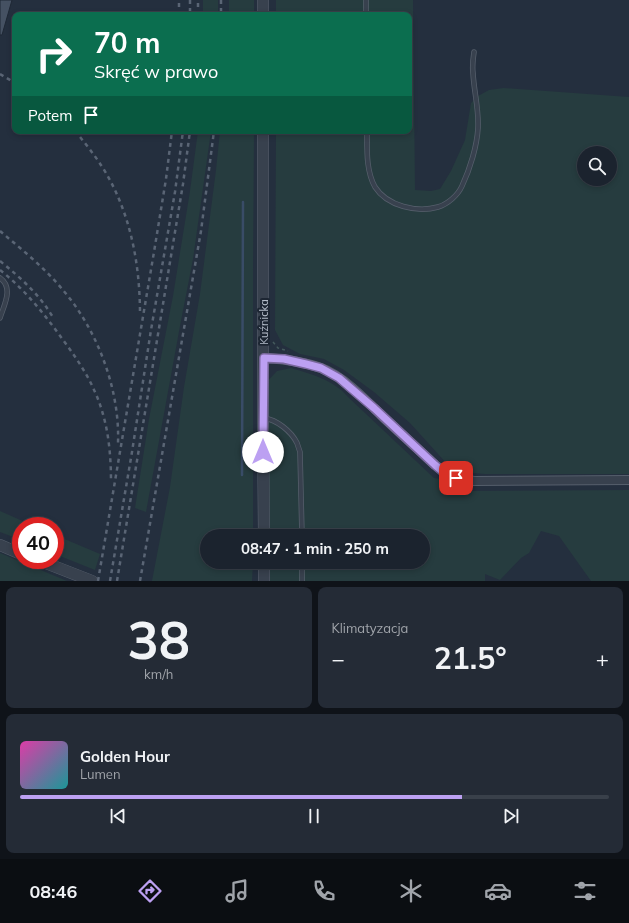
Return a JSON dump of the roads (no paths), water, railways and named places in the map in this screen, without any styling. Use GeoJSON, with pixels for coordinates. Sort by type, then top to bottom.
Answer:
{"type":"FeatureCollection","features":[{"type":"Feature","properties":{"kind":"street"},"geometry":{"type":"LineString","coordinates":[[263,0],[263,12]]}},
{"type":"Feature","properties":{"kind":"street","name":"Kuźnicka"},"geometry":{"type":"LineString","coordinates":[[263,134],[264,529]]}},
{"type":"Feature","properties":{"kind":"street"},"geometry":{"type":"LineString","coordinates":[[264,358],[292,360],[321,368],[339,378],[442,471],[456,478],[481,481],[629,480]]}},
{"type":"Feature","properties":{"kind":"street"},"geometry":{"type":"LineString","coordinates":[[0,545],[12,550]]}},
{"type":"Feature","properties":{"kind":"street"},"geometry":{"type":"LineString","coordinates":[[61,569],[89,580]]}},
{"type":"Feature","properties":{"kind":"street"},"geometry":{"type":"LineString","coordinates":[[264,569],[264,581]]}},
{"type":"Feature","properties":{"kind":"lane"},"geometry":{"type":"LineString","coordinates":[[366,0],[366,12]]}},
{"type":"Feature","properties":{"kind":"lane"},"geometry":{"type":"LineString","coordinates":[[367,134],[370,175],[381,195],[402,207],[419,209],[432,208],[448,203],[462,187],[475,149],[478,129],[478,110],[473,73],[474,52]]}},
{"type":"Feature","properties":{"kind":"lane"},"geometry":{"type":"LineString","coordinates":[[0,278],[4,281],[8,288],[8,293],[0,318]]}},
{"type":"Feature","properties":{"kind":"lane"},"geometry":{"type":"LineString","coordinates":[[263,418],[272,419],[287,430],[296,442],[300,452],[302,529]]}},
{"type":"Feature","properties":{"kind":"lane"},"geometry":{"type":"LineString","coordinates":[[302,569],[302,581]]}},
{"type":"Feature","properties":{"kind":"waterway"},"geometry":{"type":"LineString","coordinates":[[242,475],[243,202]]}},
{"type":"Feature","properties":{"kind":"railway"},"geometry":{"type":"LineString","coordinates":[[179,0],[179,12]]}},
{"type":"Feature","properties":{"kind":"railway"},"geometry":{"type":"LineString","coordinates":[[190,0],[190,12]]}},
{"type":"Feature","properties":{"kind":"railway"},"geometry":{"type":"LineString","coordinates":[[198,0],[198,12]]}},
{"type":"Feature","properties":{"kind":"railway"},"geometry":{"type":"LineString","coordinates":[[221,0],[221,12]]}},
{"type":"Feature","properties":{"kind":"railway"},"geometry":{"type":"LineString","coordinates":[[0,74],[12,81]]}},
{"type":"Feature","properties":{"kind":"railway"},"geometry":{"type":"LineString","coordinates":[[77,134],[103,167],[122,206],[128,224],[136,259],[140,296],[140,315]]}},
{"type":"Feature","properties":{"kind":"railway"},"geometry":{"type":"LineString","coordinates":[[98,581],[154,252],[172,134]]}},
{"type":"Feature","properties":{"kind":"railway"},"geometry":{"type":"LineString","coordinates":[[110,581],[175,192],[183,134]]}},
{"type":"Feature","properties":{"kind":"railway"},"geometry":{"type":"LineString","coordinates":[[117,581],[183,184],[190,134]]}},
{"type":"Feature","properties":{"kind":"railway"},"geometry":{"type":"LineString","coordinates":[[140,581],[201,231],[214,134]]}},
{"type":"Feature","properties":{"kind":"railway"},"geometry":{"type":"LineString","coordinates":[[0,231],[48,273],[75,305],[86,322],[96,341],[110,381],[118,423],[118,443]]}},
{"type":"Feature","properties":{"kind":"railway"},"geometry":{"type":"LineString","coordinates":[[0,261],[30,288],[43,302],[54,319]]}},
{"type":"Feature","properties":{"kind":"railway"},"geometry":{"type":"LineString","coordinates":[[0,270],[24,292],[45,316],[73,354],[91,384],[106,425],[111,482]]}}]}
